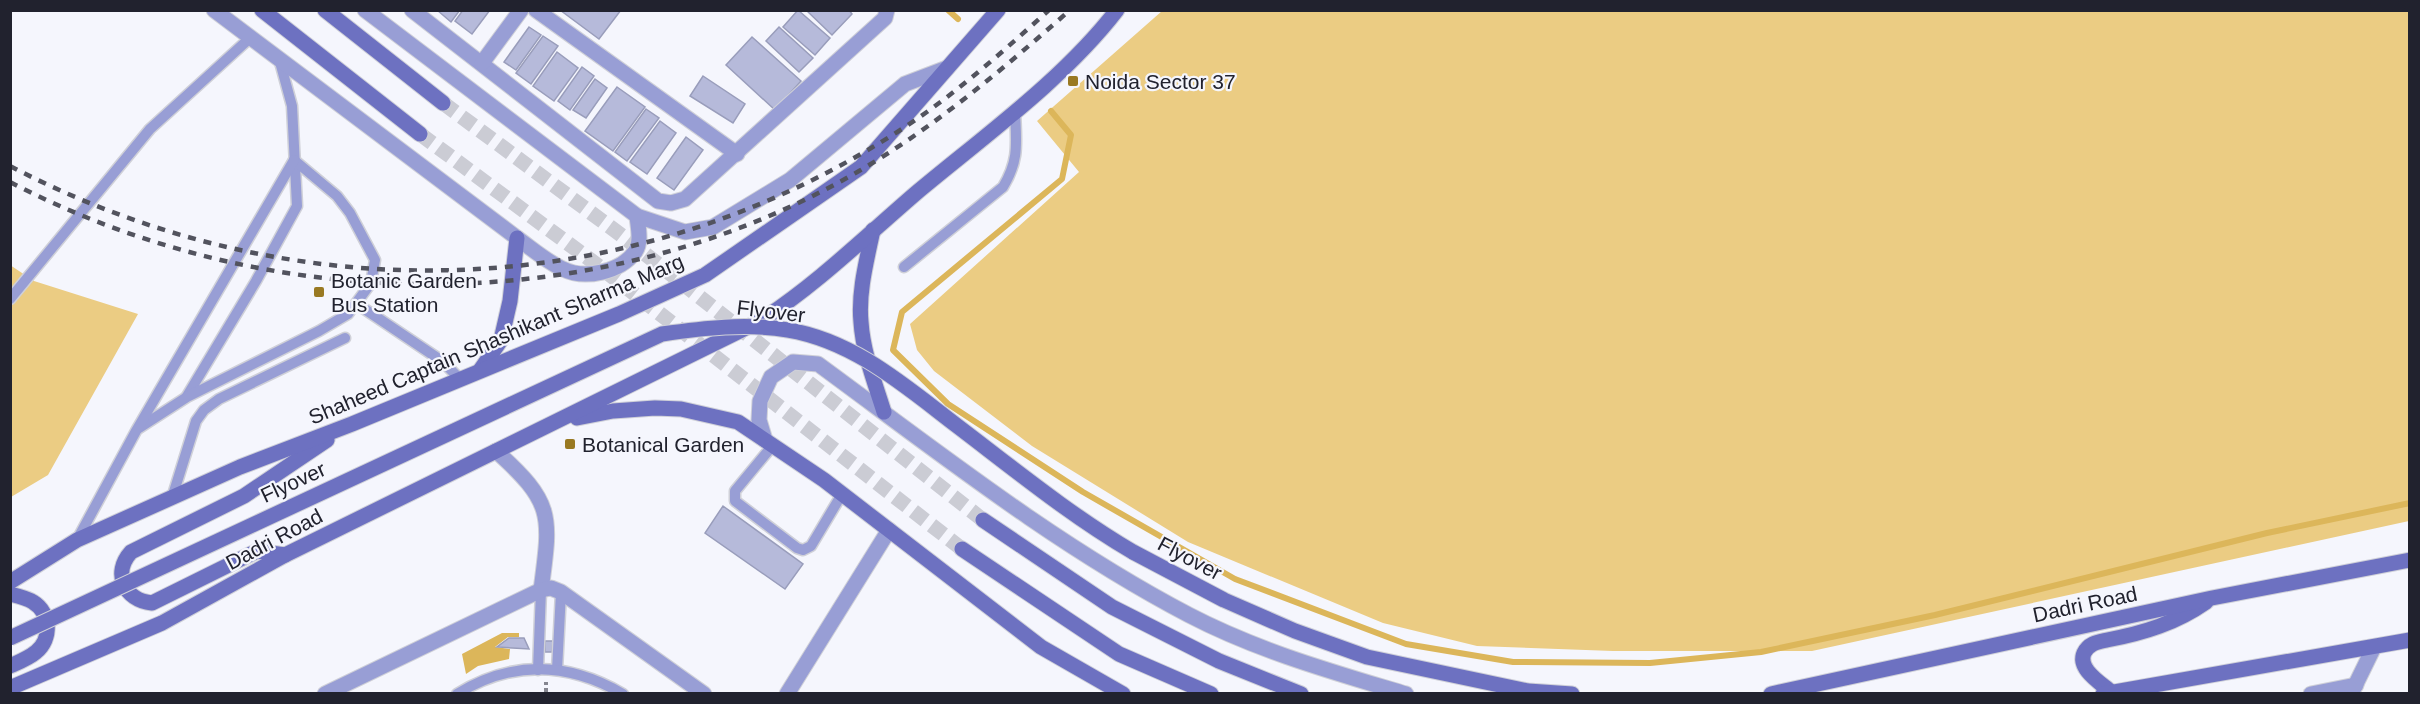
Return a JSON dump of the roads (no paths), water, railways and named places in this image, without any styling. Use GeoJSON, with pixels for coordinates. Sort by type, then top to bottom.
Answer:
{"type":"FeatureCollection","features":[{"type":"Feature","properties":{"kind":"main road"},"geometry":{"type":"LineString","coordinates":[[262,10],[420,134]]}},
{"type":"Feature","properties":{"kind":"main road"},"geometry":{"type":"LineString","coordinates":[[325,10],[443,103]]}},
{"type":"Feature","properties":{"kind":"main road","name":"Shaheed Captain Shashikant Sharma Marg"},"geometry":{"type":"LineString","coordinates":[[10,582],[77,540],[240,467],[352,424],[619,314],[705,275],[861,167],[998,10]]}},
{"type":"Feature","properties":{"kind":"main road"},"geometry":{"type":"LineString","coordinates":[[554,423],[760,321],[803,290],[1095,39],[1117,10]]}},
{"type":"Feature","properties":{"kind":"main road"},"geometry":{"type":"LineString","coordinates":[[873,230],[864,274],[860,320],[866,354],[884,412]]}},
{"type":"Feature","properties":{"kind":"main road"},"geometry":{"type":"LineString","coordinates":[[481,369],[501,340],[510,302],[516,238]]}},
{"type":"Feature","properties":{"kind":"main road","name":"Flyover"},"geometry":{"type":"LineString","coordinates":[[10,638],[662,334],[720,326],[788,330],[836,343],[881,368],[1089,526],[1224,600],[1295,631],[1367,657],[1528,691],[1572,693]]}},
{"type":"Feature","properties":{"kind":"main road"},"geometry":{"type":"LineString","coordinates":[[554,423],[613,411],[681,409],[738,422],[842,494],[1041,647],[1124,693]]}},
{"type":"Feature","properties":{"kind":"main road","name":"Dadri Road"},"geometry":{"type":"LineString","coordinates":[[10,688],[162,622],[285,555],[554,423]]}},
{"type":"Feature","properties":{"kind":"main road"},"geometry":{"type":"LineString","coordinates":[[285,555],[258,551],[152,603],[142,602],[127,592],[121,576],[125,559],[131,552],[244,496],[352,424]]}},
{"type":"Feature","properties":{"kind":"main road"},"geometry":{"type":"LineString","coordinates":[[983,520],[1112,607],[1219,661],[1301,693]]}},
{"type":"Feature","properties":{"kind":"main road"},"geometry":{"type":"LineString","coordinates":[[962,549],[1119,654],[1211,693]]}},
{"type":"Feature","properties":{"kind":"main road","name":"Dadri Road"},"geometry":{"type":"LineString","coordinates":[[1771,693],[2212,598],[2409,560]]}},
{"type":"Feature","properties":{"kind":"main road"},"geometry":{"type":"LineString","coordinates":[[10,594],[25,598],[40,607],[45,614],[48,630],[46,639],[36,652],[10,666]]}},
{"type":"Feature","properties":{"kind":"main road"},"geometry":{"type":"LineString","coordinates":[[2212,598],[2188,615],[2161,627],[2094,642],[2085,651],[2083,659],[2086,670],[2107,693],[2409,640]]}},
{"type":"Feature","properties":{"kind":"street"},"geometry":{"type":"LineString","coordinates":[[214,10],[516,238],[562,269],[578,274],[593,274],[620,265],[636,251],[640,236],[637,216]]}},
{"type":"Feature","properties":{"kind":"street"},"geometry":{"type":"LineString","coordinates":[[365,10],[637,216],[685,232],[713,227],[790,180],[905,84],[947,68]]}},
{"type":"Feature","properties":{"kind":"street"},"geometry":{"type":"LineString","coordinates":[[412,10],[658,201],[671,203],[685,199],[737,154],[885,18],[887,10]]}},
{"type":"Feature","properties":{"kind":"street"},"geometry":{"type":"LineString","coordinates":[[482,63],[521,10]]}},
{"type":"Feature","properties":{"kind":"street"},"geometry":{"type":"LineString","coordinates":[[536,10],[737,154]]}},
{"type":"Feature","properties":{"kind":"street"},"geometry":{"type":"LineString","coordinates":[[769,443],[759,420],[760,401],[771,377],[794,362],[818,364],[1092,561],[1191,616],[1294,660],[1406,693]]}},
{"type":"Feature","properties":{"kind":"street"},"geometry":{"type":"LineString","coordinates":[[496,451],[528,480],[545,508],[548,540],[541,590]]}},
{"type":"Feature","properties":{"kind":"street"},"geometry":{"type":"LineString","coordinates":[[787,693],[889,530]]}},
{"type":"Feature","properties":{"kind":"street"},"geometry":{"type":"LineString","coordinates":[[325,693],[541,590],[551,588],[561,592],[704,693]]}},
{"type":"Feature","properties":{"kind":"street"},"geometry":{"type":"LineString","coordinates":[[2311,693],[2353,689],[2374,647]]}},
{"type":"Feature","properties":{"kind":"lane"},"geometry":{"type":"LineString","coordinates":[[10,299],[150,129],[250,38]]}},
{"type":"Feature","properties":{"kind":"lane"},"geometry":{"type":"LineString","coordinates":[[187,397],[256,281],[297,206],[292,106],[280,62]]}},
{"type":"Feature","properties":{"kind":"lane"},"geometry":{"type":"LineString","coordinates":[[904,267],[1003,187],[1013,170],[1016,151],[1015,110]]}},
{"type":"Feature","properties":{"kind":"lane"},"geometry":{"type":"LineString","coordinates":[[136,431],[187,397],[319,331],[348,314],[357,304],[374,274],[375,260],[371,249],[337,196],[294,160]]}},
{"type":"Feature","properties":{"kind":"lane"},"geometry":{"type":"LineString","coordinates":[[77,540],[136,431],[294,160]]}},
{"type":"Feature","properties":{"kind":"lane"},"geometry":{"type":"LineString","coordinates":[[357,304],[442,361],[460,379]]}},
{"type":"Feature","properties":{"kind":"lane"},"geometry":{"type":"LineString","coordinates":[[172,498],[196,421],[204,410],[219,399],[345,338]]}},
{"type":"Feature","properties":{"kind":"lane"},"geometry":{"type":"LineString","coordinates":[[769,443],[735,491],[735,501],[797,548],[803,550],[812,546],[842,494]]}},
{"type":"Feature","properties":{"kind":"lane"},"geometry":{"type":"LineString","coordinates":[[538,670],[541,590]]}},
{"type":"Feature","properties":{"kind":"lane"},"geometry":{"type":"LineString","coordinates":[[557,670],[561,592]]}},
{"type":"Feature","properties":{"kind":"lane"},"geometry":{"type":"LineString","coordinates":[[457,693],[480,680],[524,669],[580,673],[623,693]]}},
{"type":"Feature","properties":{"kind":"waterway"},"geometry":{"type":"LineString","coordinates":[[948,10],[958,19]]}},
{"type":"Feature","properties":{"kind":"waterway"},"geometry":{"type":"LineString","coordinates":[[1051,111],[1071,135],[1062,179],[902,312],[893,350],[948,404],[1083,492],[1235,579],[1406,644],[1513,662],[1650,663],[1761,652],[1935,615],[2267,533],[2410,503]]}},
{"type":"Feature","properties":{"kind":"tunnel"},"geometry":{"type":"LineString","coordinates":[[443,103],[621,235],[983,520]]}},
{"type":"Feature","properties":{"kind":"tunnel"},"geometry":{"type":"LineString","coordinates":[[420,134],[600,267],[962,549]]}},
{"type":"Feature","properties":{"kind":"railway"},"geometry":{"type":"LineString","coordinates":[[10,166],[118,214],[229,248],[343,266],[456,270],[570,259],[681,232],[790,191],[894,134],[915,120],[974,76],[1049,10]]}},
{"type":"Feature","properties":{"kind":"railway"},"geometry":{"type":"LineString","coordinates":[[10,182],[111,227],[217,259],[326,278],[436,284],[546,277],[654,255],[759,220],[859,171],[942,116],[1070,10]]}},
{"type":"Feature","properties":{"kind":"place","name":"Noida Sector 37"},"geometry":{"type":"Point","coordinates":[1073,81]}},
{"type":"Feature","properties":{"kind":"place","name":"Botanic Garden Bus Station"},"geometry":{"type":"Point","coordinates":[319,292]}},
{"type":"Feature","properties":{"kind":"place","name":"Botanical Garden"},"geometry":{"type":"Point","coordinates":[570,444]}}]}
